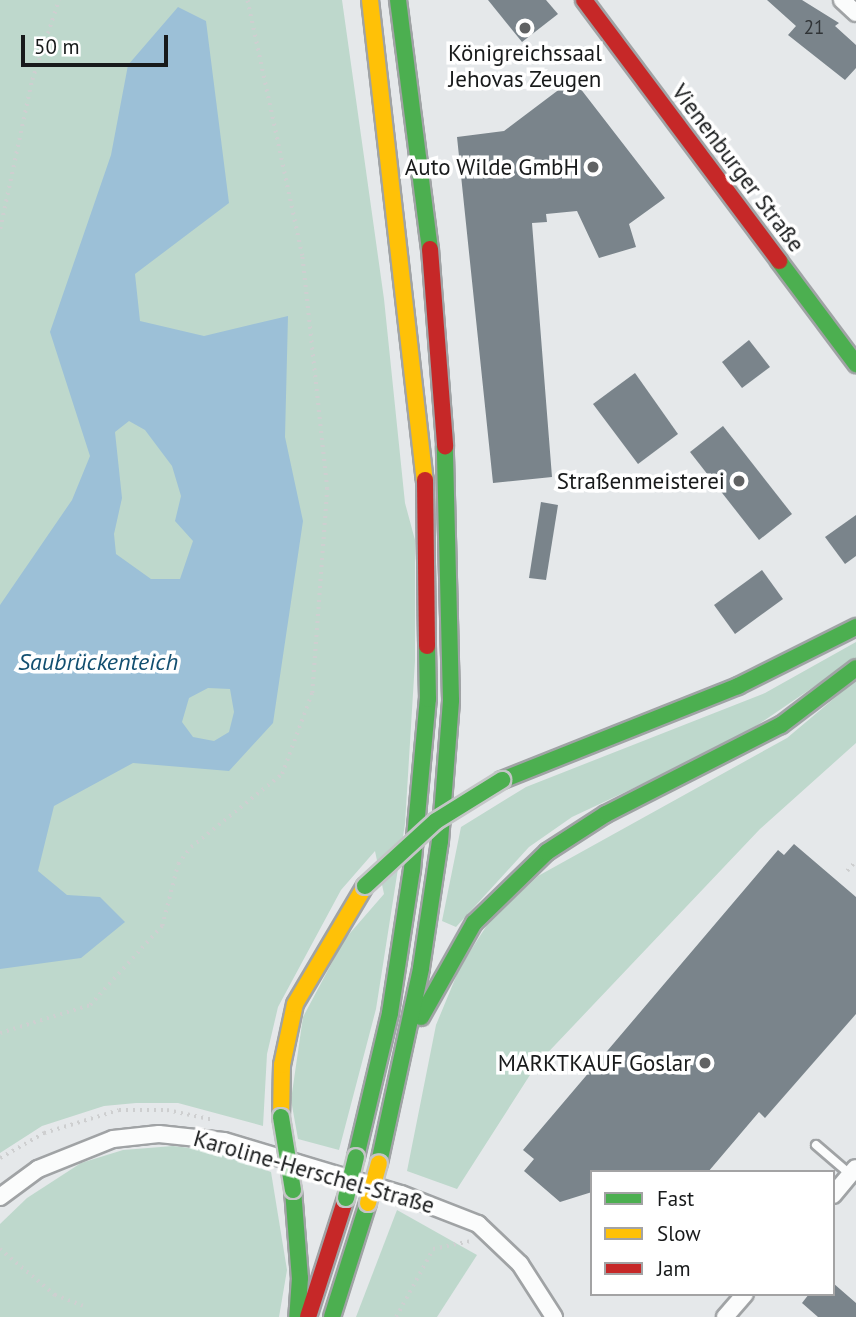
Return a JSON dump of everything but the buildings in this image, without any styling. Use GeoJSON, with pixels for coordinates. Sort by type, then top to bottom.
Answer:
{"type":"FeatureCollection","features":[{"type":"Feature","properties":{"kind":"main road"},"geometry":{"type":"LineString","coordinates":[[308,1317],[346,1198],[390,1013],[410,883],[428,687],[424,448],[370,0]]}},
{"type":"Feature","properties":{"kind":"main road"},"geometry":{"type":"LineString","coordinates":[[332,1317],[368,1203],[408,1041],[440,841],[451,700],[452,568],[425,194],[398,0]]}},
{"type":"Feature","properties":{"kind":"main road","name":"Vienenburger Straße"},"geometry":{"type":"LineString","coordinates":[[584,0],[835,348],[856,364]]}},
{"type":"Feature","properties":{"kind":"main road"},"geometry":{"type":"LineString","coordinates":[[297,1317],[300,1278],[293,1190],[281,1117],[282,1065],[295,1004],[318,956],[365,886],[436,821],[502,780],[738,686],[856,628]]}},
{"type":"Feature","properties":{"kind":"main road"},"geometry":{"type":"LineString","coordinates":[[408,1041],[474,923],[547,852],[606,814],[781,724],[856,668]]}},
{"type":"Feature","properties":{"kind":"street"},"geometry":{"type":"LineString","coordinates":[[842,0],[856,13]]}},
{"type":"Feature","properties":{"kind":"street","name":"Karoline-Herschel-Straße"},"geometry":{"type":"LineString","coordinates":[[0,1196],[38,1170],[91,1146],[138,1135],[188,1135],[401,1194],[478,1224],[520,1264],[554,1317]]}},
{"type":"Feature","properties":{"kind":"street"},"geometry":{"type":"LineString","coordinates":[[835,1193],[853,1171]]}},
{"type":"Feature","properties":{"kind":"street"},"geometry":{"type":"LineString","coordinates":[[725,1317],[743,1296]]}},
{"type":"Feature","properties":{"kind":"lane"},"geometry":{"type":"LineString","coordinates":[[816,1145],[853,1171]]}},
{"type":"Feature","properties":{"kind":"path"},"geometry":{"type":"LineString","coordinates":[[0,229],[32,80],[59,0]]}},
{"type":"Feature","properties":{"kind":"path"},"geometry":{"type":"LineString","coordinates":[[0,1033],[90,1005],[162,926],[178,864],[191,846],[282,774],[312,693],[327,489],[302,256],[247,0]]}},
{"type":"Feature","properties":{"kind":"path"},"geometry":{"type":"LineString","coordinates":[[847,871],[856,861]]}},
{"type":"Feature","properties":{"kind":"path"},"geometry":{"type":"LineString","coordinates":[[396,1317],[433,1249],[472,1241],[478,1224]]}},
{"type":"Feature","properties":{"kind":"path"},"geometry":{"type":"LineString","coordinates":[[0,1249],[55,1295],[83,1306]]}},
{"type":"Feature","properties":{"kind":"green space"},"geometry":{"type":"Polygon","coordinates":[[[0,0],[342,0],[384,299],[405,503],[415,540],[415,661],[405,824],[376,1009],[339,1150],[298,1139],[291,1100],[303,1017],[344,940],[384,894],[375,851],[341,890],[278,1007],[267,1054],[263,1126],[178,1103],[104,1106],[42,1126],[0,1153],[0,0]]]}},
{"type":"Feature","properties":{"kind":"green space"},"geometry":{"type":"Polygon","coordinates":[[[856,642],[856,658],[734,741],[572,817],[529,847],[456,927],[442,921],[461,827],[526,787],[765,693],[856,642]]]}},
{"type":"Feature","properties":{"kind":"green space"},"geometry":{"type":"Polygon","coordinates":[[[856,680],[856,743],[760,829],[537,1064],[457,1189],[407,1171],[436,1025],[460,967],[489,922],[538,876],[787,738],[856,680]]]}},
{"type":"Feature","properties":{"kind":"green space"},"geometry":{"type":"Polygon","coordinates":[[[173,1146],[208,1150],[271,1172],[287,1270],[279,1317],[0,1317],[0,1224],[27,1198],[81,1163],[123,1150],[173,1146]]]}},
{"type":"Feature","properties":{"kind":"green space"},"geometry":{"type":"Polygon","coordinates":[[[397,1210],[477,1255],[437,1317],[356,1317],[397,1210]]]}},
{"type":"Feature","properties":{"kind":"water","name":"Saubrückenteich"},"geometry":{"type":"Polygon","coordinates":[[[178,7],[206,21],[229,203],[135,274],[140,321],[204,336],[288,316],[285,437],[303,521],[273,723],[229,771],[133,763],[54,806],[38,871],[67,895],[100,897],[125,922],[81,958],[0,969],[0,605],[72,500],[90,456],[50,332],[111,155],[128,65],[178,7]],[[129,421],[115,432],[122,498],[114,534],[116,554],[151,579],[180,579],[193,541],[175,521],[181,496],[172,466],[145,430],[129,421]],[[208,688],[189,698],[182,722],[193,737],[214,741],[229,732],[234,712],[230,689],[208,688]]]}},
{"type":"Feature","properties":{"kind":"traffic: fast"},"geometry":{"type":"LineString","coordinates":[[398,0],[430,249]]}},
{"type":"Feature","properties":{"kind":"traffic: fast"},"geometry":{"type":"LineString","coordinates":[[779,261],[856,364]]}},
{"type":"Feature","properties":{"kind":"traffic: fast"},"geometry":{"type":"LineString","coordinates":[[379,1163],[421,968],[440,841],[451,700],[445,446]]}},
{"type":"Feature","properties":{"kind":"traffic: fast"},"geometry":{"type":"LineString","coordinates":[[502,780],[738,686],[856,627]]}},
{"type":"Feature","properties":{"kind":"traffic: fast"},"geometry":{"type":"LineString","coordinates":[[356,1157],[390,1013],[412,870],[428,699],[427,646]]}},
{"type":"Feature","properties":{"kind":"traffic: fast"},"geometry":{"type":"LineString","coordinates":[[421,1017],[474,923],[547,852],[606,814],[781,725],[856,668]]}},
{"type":"Feature","properties":{"kind":"traffic: fast"},"geometry":{"type":"LineString","coordinates":[[365,886],[436,821],[502,780]]}},
{"type":"Feature","properties":{"kind":"traffic: fast"},"geometry":{"type":"LineString","coordinates":[[281,1117],[293,1190]]}},
{"type":"Feature","properties":{"kind":"traffic: fast"},"geometry":{"type":"LineString","coordinates":[[346,1198],[356,1157]]}},
{"type":"Feature","properties":{"kind":"traffic: fast"},"geometry":{"type":"LineString","coordinates":[[293,1190],[300,1278],[297,1317]]}},
{"type":"Feature","properties":{"kind":"traffic: fast"},"geometry":{"type":"LineString","coordinates":[[332,1317],[368,1203]]}},
{"type":"Feature","properties":{"kind":"traffic: slow"},"geometry":{"type":"LineString","coordinates":[[370,0],[425,480]]}},
{"type":"Feature","properties":{"kind":"traffic: slow"},"geometry":{"type":"LineString","coordinates":[[281,1117],[282,1065],[295,1004],[365,886]]}},
{"type":"Feature","properties":{"kind":"traffic: slow"},"geometry":{"type":"LineString","coordinates":[[368,1203],[379,1163]]}},
{"type":"Feature","properties":{"kind":"traffic: jam"},"geometry":{"type":"LineString","coordinates":[[584,0],[779,261]]}},
{"type":"Feature","properties":{"kind":"traffic: jam"},"geometry":{"type":"LineString","coordinates":[[430,249],[445,446]]}},
{"type":"Feature","properties":{"kind":"traffic: jam"},"geometry":{"type":"LineString","coordinates":[[425,480],[427,646]]}},
{"type":"Feature","properties":{"kind":"traffic: jam"},"geometry":{"type":"LineString","coordinates":[[308,1317],[346,1198]]}},
{"type":"Feature","properties":{"kind":"place","name":"Königreichssaal Jehovas Zeugen"},"geometry":{"type":"Point","coordinates":[525,28]}},
{"type":"Feature","properties":{"kind":"place","name":"Auto Wilde GmbH"},"geometry":{"type":"Point","coordinates":[593,167]}},
{"type":"Feature","properties":{"kind":"place","name":"Straßenmeisterei"},"geometry":{"type":"Point","coordinates":[739,481]}},
{"type":"Feature","properties":{"kind":"place","name":"MARKTKAUF Goslar"},"geometry":{"type":"Point","coordinates":[705,1063]}}]}
